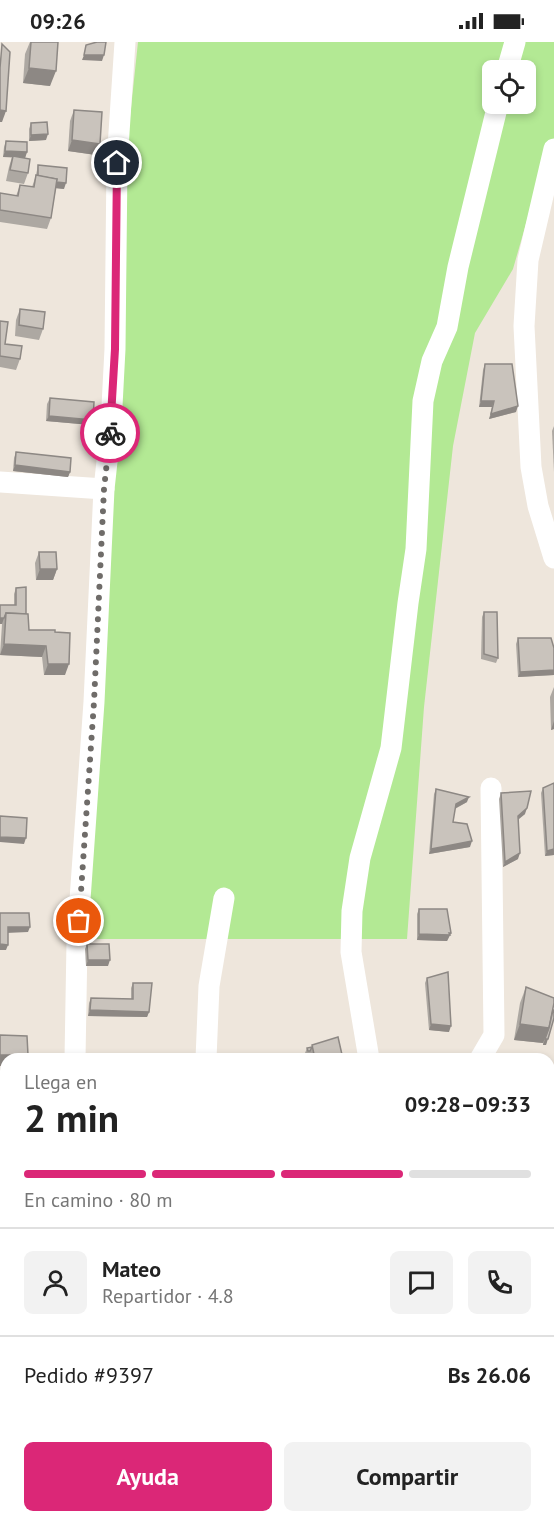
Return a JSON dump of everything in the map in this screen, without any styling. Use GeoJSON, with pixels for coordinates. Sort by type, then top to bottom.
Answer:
{"type":"FeatureCollection","features":[{"type":"Feature","properties":{"kind":"street"},"geometry":{"type":"LineString","coordinates":[[75,1053],[77,942],[94,702],[104,489],[111,425],[115,349],[117,163],[125,42]]}},
{"type":"Feature","properties":{"kind":"street"},"geometry":{"type":"LineString","coordinates":[[510,60],[515,42]]}},
{"type":"Feature","properties":{"kind":"street"},"geometry":{"type":"LineString","coordinates":[[368,1053],[351,952],[352,911],[360,858],[391,748],[416,549],[423,401],[432,361],[447,327],[458,267],[496,114]]}},
{"type":"Feature","properties":{"kind":"street"},"geometry":{"type":"LineString","coordinates":[[554,149],[528,260],[524,326],[531,467],[538,506],[554,558]]}},
{"type":"Feature","properties":{"kind":"street"},"geometry":{"type":"LineString","coordinates":[[0,482],[104,489]]}},
{"type":"Feature","properties":{"kind":"street"},"geometry":{"type":"LineString","coordinates":[[484,1053],[494,1035],[491,788]]}},
{"type":"Feature","properties":{"kind":"street"},"geometry":{"type":"LineString","coordinates":[[206,1053],[209,986],[224,898]]}},
{"type":"Feature","properties":{"kind":"green space"},"geometry":{"type":"Polygon","coordinates":[[[138,42],[554,42],[554,153],[546,154],[513,269],[475,333],[453,446],[424,707],[407,939],[87,939],[124,174],[138,42]]]}},
{"type":"Feature","properties":{"kind":"building"},"geometry":{"type":"Polygon","coordinates":[[[31,42],[58,42],[56,71],[29,68],[31,42]]]}},
{"type":"Feature","properties":{"kind":"building"},"geometry":{"type":"Polygon","coordinates":[[[106,42],[104,55],[84,55],[86,45],[106,42]]]}},
{"type":"Feature","properties":{"kind":"building"},"geometry":{"type":"Polygon","coordinates":[[[2,44],[10,52],[6,111],[0,110],[2,44]]]}},
{"type":"Feature","properties":{"kind":"building"},"geometry":{"type":"Polygon","coordinates":[[[74,110],[102,112],[100,144],[72,140],[74,110]]]}},
{"type":"Feature","properties":{"kind":"building"},"geometry":{"type":"Polygon","coordinates":[[[47,122],[48,134],[31,135],[31,123],[47,122]]]}},
{"type":"Feature","properties":{"kind":"building"},"geometry":{"type":"Polygon","coordinates":[[[6,141],[27,142],[27,152],[5,151],[6,141]]]}},
{"type":"Feature","properties":{"kind":"building"},"geometry":{"type":"Polygon","coordinates":[[[13,156],[30,159],[28,173],[10,170],[13,156]]]}},
{"type":"Feature","properties":{"kind":"building"},"geometry":{"type":"Polygon","coordinates":[[[38,165],[67,168],[66,183],[38,176],[38,165]]]}},
{"type":"Feature","properties":{"kind":"building"},"geometry":{"type":"Polygon","coordinates":[[[36,175],[57,179],[51,218],[0,210],[0,193],[18,196],[20,185],[34,187],[36,175]]]}},
{"type":"Feature","properties":{"kind":"building"},"geometry":{"type":"Polygon","coordinates":[[[20,309],[45,312],[43,329],[19,325],[20,309]]]}},
{"type":"Feature","properties":{"kind":"building"},"geometry":{"type":"Polygon","coordinates":[[[0,321],[8,322],[5,344],[22,346],[20,359],[0,356],[0,321]]]}},
{"type":"Feature","properties":{"kind":"building"},"geometry":{"type":"Polygon","coordinates":[[[485,364],[512,364],[518,406],[491,414],[494,401],[481,401],[485,364]]]}},
{"type":"Feature","properties":{"kind":"building"},"geometry":{"type":"Polygon","coordinates":[[[50,398],[94,402],[93,420],[49,416],[50,398]]]}},
{"type":"Feature","properties":{"kind":"building"},"geometry":{"type":"Polygon","coordinates":[[[16,452],[71,458],[70,472],[15,465],[16,452]]]}},
{"type":"Feature","properties":{"kind":"building"},"geometry":{"type":"Polygon","coordinates":[[[39,552],[56,552],[57,569],[40,569],[39,552]]]}},
{"type":"Feature","properties":{"kind":"building"},"geometry":{"type":"Polygon","coordinates":[[[26,587],[26,614],[6,613],[4,618],[0,618],[0,605],[16,605],[16,588],[26,587]]]}},
{"type":"Feature","properties":{"kind":"building"},"geometry":{"type":"Polygon","coordinates":[[[484,612],[497,612],[498,658],[484,654],[484,612]]]}},
{"type":"Feature","properties":{"kind":"building"},"geometry":{"type":"Polygon","coordinates":[[[6,613],[28,614],[29,630],[55,630],[55,632],[70,633],[69,664],[48,664],[46,646],[4,644],[6,613]]]}},
{"type":"Feature","properties":{"kind":"building"},"geometry":{"type":"Polygon","coordinates":[[[518,638],[551,638],[554,648],[554,670],[520,672],[518,638]]]}},
{"type":"Feature","properties":{"kind":"building"},"geometry":{"type":"Polygon","coordinates":[[[554,783],[554,849],[547,851],[543,788],[554,783]]]}},
{"type":"Feature","properties":{"kind":"building"},"geometry":{"type":"Polygon","coordinates":[[[436,789],[469,797],[456,804],[453,822],[467,824],[472,841],[431,849],[436,789]]]}},
{"type":"Feature","properties":{"kind":"building"},"geometry":{"type":"Polygon","coordinates":[[[531,791],[527,808],[518,816],[520,853],[505,862],[501,793],[531,791]]]}},
{"type":"Feature","properties":{"kind":"building"},"geometry":{"type":"Polygon","coordinates":[[[0,816],[27,818],[26,838],[0,837],[0,816]]]}},
{"type":"Feature","properties":{"kind":"building"},"geometry":{"type":"Polygon","coordinates":[[[419,909],[447,909],[450,935],[419,934],[419,909]]]}},
{"type":"Feature","properties":{"kind":"building"},"geometry":{"type":"Polygon","coordinates":[[[0,913],[29,913],[30,927],[8,927],[8,945],[0,944],[0,913]]]}},
{"type":"Feature","properties":{"kind":"building"},"geometry":{"type":"Polygon","coordinates":[[[87,944],[109,944],[110,960],[88,960],[87,944]]]}},
{"type":"Feature","properties":{"kind":"building"},"geometry":{"type":"Polygon","coordinates":[[[448,972],[451,1026],[431,1024],[427,978],[448,972]]]}},
{"type":"Feature","properties":{"kind":"building"},"geometry":{"type":"Polygon","coordinates":[[[133,983],[152,983],[149,1012],[90,1010],[91,998],[133,999],[133,983]]]}},
{"type":"Feature","properties":{"kind":"building"},"geometry":{"type":"Polygon","coordinates":[[[526,987],[554,998],[549,1028],[520,1024],[526,987]]]}},
{"type":"Feature","properties":{"kind":"building"},"geometry":{"type":"Polygon","coordinates":[[[553,1010],[554,1018],[548,1039],[545,1039],[549,1028],[553,1010]]]}},
{"type":"Feature","properties":{"kind":"building"},"geometry":{"type":"Polygon","coordinates":[[[0,1035],[27,1036],[28,1053],[0,1053],[0,1035]]]}},
{"type":"Feature","properties":{"kind":"building"},"geometry":{"type":"Polygon","coordinates":[[[338,1037],[342,1053],[314,1053],[312,1045],[338,1037]]]}},
{"type":"Feature","properties":{"kind":"way so far"},"geometry":{"type":"LineString","coordinates":[[79,921],[94,702],[104,489],[110,433]]}},
{"type":"Feature","properties":{"kind":"route"},"geometry":{"type":"LineString","coordinates":[[110,433],[115,349],[117,163]]}}]}
